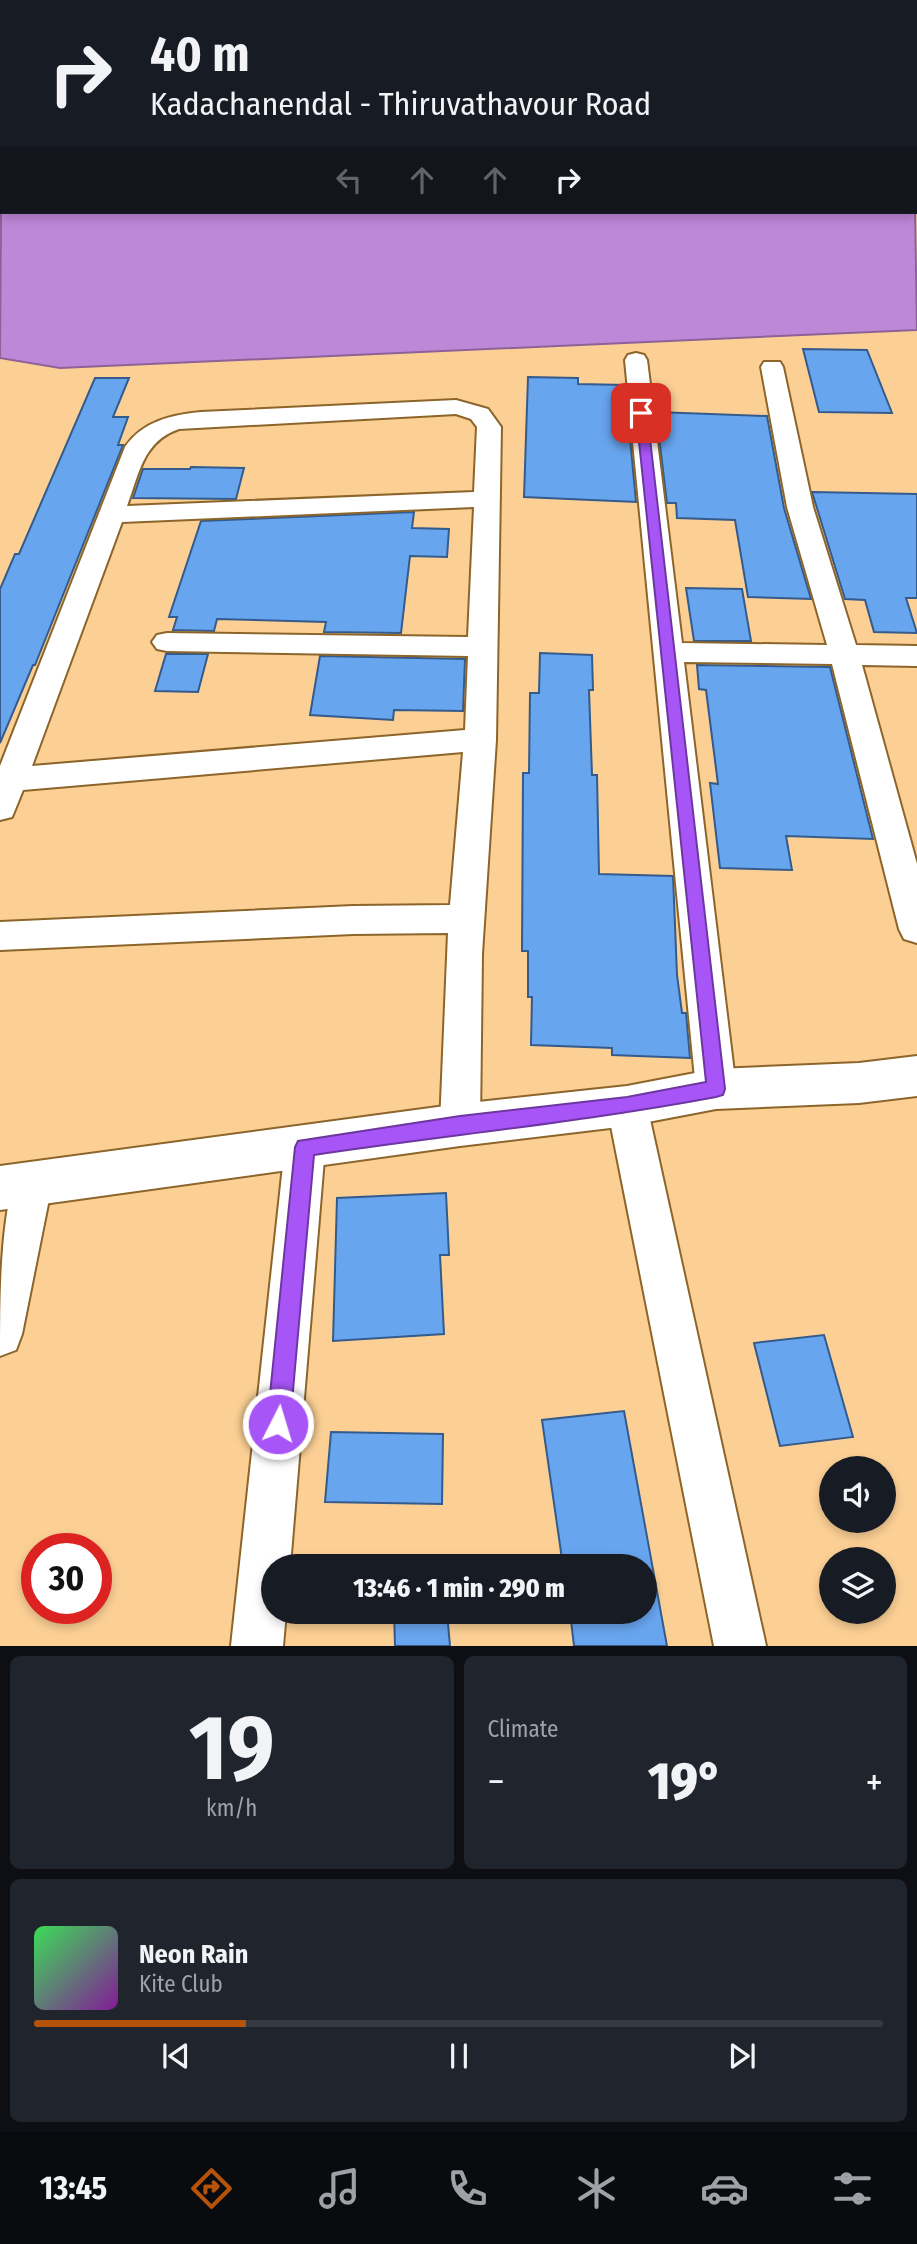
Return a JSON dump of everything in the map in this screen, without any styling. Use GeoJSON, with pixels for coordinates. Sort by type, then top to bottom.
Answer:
{"type":"FeatureCollection","features":[{"type":"Feature","properties":{"kind":"main road"},"geometry":{"type":"LineString","coordinates":[[15,1186],[627,1105],[716,1089],[859,1083],[917,1076]]}},
{"type":"Feature","properties":{"kind":"street"},"geometry":{"type":"LineString","coordinates":[[636,360],[716,1089]]}},
{"type":"Feature","properties":{"kind":"street"},"geometry":{"type":"LineString","coordinates":[[772,367],[800,507],[832,608],[917,929]]}},
{"type":"Feature","properties":{"kind":"street"},"geometry":{"type":"LineString","coordinates":[[0,808],[137,447],[147,434],[162,426],[201,419],[456,407],[477,411],[485,418],[489,427],[480,740],[464,954],[460,1125]]}},
{"type":"Feature","properties":{"kind":"street"},"geometry":{"type":"LineString","coordinates":[[112,515],[486,499]]}},
{"type":"Feature","properties":{"kind":"street"},"geometry":{"type":"LineString","coordinates":[[167,642],[482,647]]}},
{"type":"Feature","properties":{"kind":"street"},"geometry":{"type":"LineString","coordinates":[[666,652],[917,656]]}},
{"type":"Feature","properties":{"kind":"street"},"geometry":{"type":"LineString","coordinates":[[12,779],[480,740]]}},
{"type":"Feature","properties":{"kind":"street"},"geometry":{"type":"LineString","coordinates":[[0,936],[353,920],[467,919]]}},
{"type":"Feature","properties":{"kind":"street"},"geometry":{"type":"LineString","coordinates":[[627,1105],[740,1646]]}},
{"type":"Feature","properties":{"kind":"street"},"geometry":{"type":"LineString","coordinates":[[257,1646],[305,1147]]}},
{"type":"Feature","properties":{"kind":"street"},"geometry":{"type":"LineString","coordinates":[[0,1334],[15,1186]]}},
{"type":"Feature","properties":{"kind":"shaded area"},"geometry":{"type":"Polygon","coordinates":[[[1,214],[915,214],[917,330],[60,368],[0,358],[1,214]]]}},
{"type":"Feature","properties":{"kind":"building"},"geometry":{"type":"Polygon","coordinates":[[[803,349],[867,350],[892,413],[819,412],[803,349]]]}},
{"type":"Feature","properties":{"kind":"building"},"geometry":{"type":"Polygon","coordinates":[[[528,377],[578,378],[578,384],[625,385],[636,502],[524,497],[528,377]]]}},
{"type":"Feature","properties":{"kind":"building"},"geometry":{"type":"Polygon","coordinates":[[[95,378],[129,378],[113,417],[128,417],[118,445],[123,445],[35,665],[0,743],[0,589],[15,554],[19,554],[95,378]]]}},
{"type":"Feature","properties":{"kind":"building"},"geometry":{"type":"Polygon","coordinates":[[[656,412],[767,416],[784,508],[811,599],[748,597],[735,520],[677,518],[676,503],[667,503],[656,412]]]}},
{"type":"Feature","properties":{"kind":"building"},"geometry":{"type":"Polygon","coordinates":[[[244,468],[236,499],[133,498],[143,469],[244,468]]]}},
{"type":"Feature","properties":{"kind":"building"},"geometry":{"type":"Polygon","coordinates":[[[812,492],[917,494],[917,598],[906,598],[917,633],[874,632],[865,600],[845,599],[812,492]]]}},
{"type":"Feature","properties":{"kind":"building"},"geometry":{"type":"Polygon","coordinates":[[[414,512],[412,528],[449,529],[447,557],[410,556],[401,633],[324,632],[326,622],[217,619],[214,631],[173,630],[177,617],[169,617],[201,521],[414,512]]]}},
{"type":"Feature","properties":{"kind":"building"},"geometry":{"type":"Polygon","coordinates":[[[686,588],[742,589],[751,641],[694,641],[686,588]]]}},
{"type":"Feature","properties":{"kind":"building"},"geometry":{"type":"Polygon","coordinates":[[[540,653],[592,655],[593,690],[589,690],[592,775],[597,775],[599,874],[673,876],[677,975],[682,1013],[686,1013],[690,1058],[612,1055],[612,1048],[531,1045],[532,997],[528,997],[528,951],[522,951],[523,773],[529,773],[530,693],[539,693],[540,653]]]}},
{"type":"Feature","properties":{"kind":"building"},"geometry":{"type":"Polygon","coordinates":[[[166,654],[208,654],[198,692],[155,691],[166,654]]]}},
{"type":"Feature","properties":{"kind":"building"},"geometry":{"type":"Polygon","coordinates":[[[320,656],[465,659],[463,711],[394,710],[393,720],[310,715],[320,656]]]}},
{"type":"Feature","properties":{"kind":"building"},"geometry":{"type":"Polygon","coordinates":[[[697,665],[830,667],[873,839],[786,836],[792,870],[720,868],[710,783],[718,784],[706,690],[699,689],[697,665]]]}},
{"type":"Feature","properties":{"kind":"building"},"geometry":{"type":"Polygon","coordinates":[[[446,1193],[449,1255],[440,1255],[444,1334],[333,1341],[337,1198],[446,1193]]]}},
{"type":"Feature","properties":{"kind":"building"},"geometry":{"type":"Polygon","coordinates":[[[824,1335],[853,1437],[780,1446],[754,1343],[824,1335]]]}},
{"type":"Feature","properties":{"kind":"building"},"geometry":{"type":"Polygon","coordinates":[[[624,1411],[650,1554],[561,1554],[542,1420],[624,1411]]]}},
{"type":"Feature","properties":{"kind":"building"},"geometry":{"type":"Polygon","coordinates":[[[331,1432],[443,1434],[442,1504],[325,1502],[331,1432]]]}},
{"type":"Feature","properties":{"kind":"building"},"geometry":{"type":"Polygon","coordinates":[[[657,1591],[667,1646],[574,1646],[571,1624],[657,1624],[657,1591]]]}},
{"type":"Feature","properties":{"kind":"building"},"geometry":{"type":"Polygon","coordinates":[[[394,1624],[448,1624],[450,1646],[395,1646],[394,1624]]]}},
{"type":"Feature","properties":{"kind":"route"},"geometry":{"type":"LineString","coordinates":[[278,1424],[305,1147],[627,1105],[716,1089],[641,413]]}}]}
